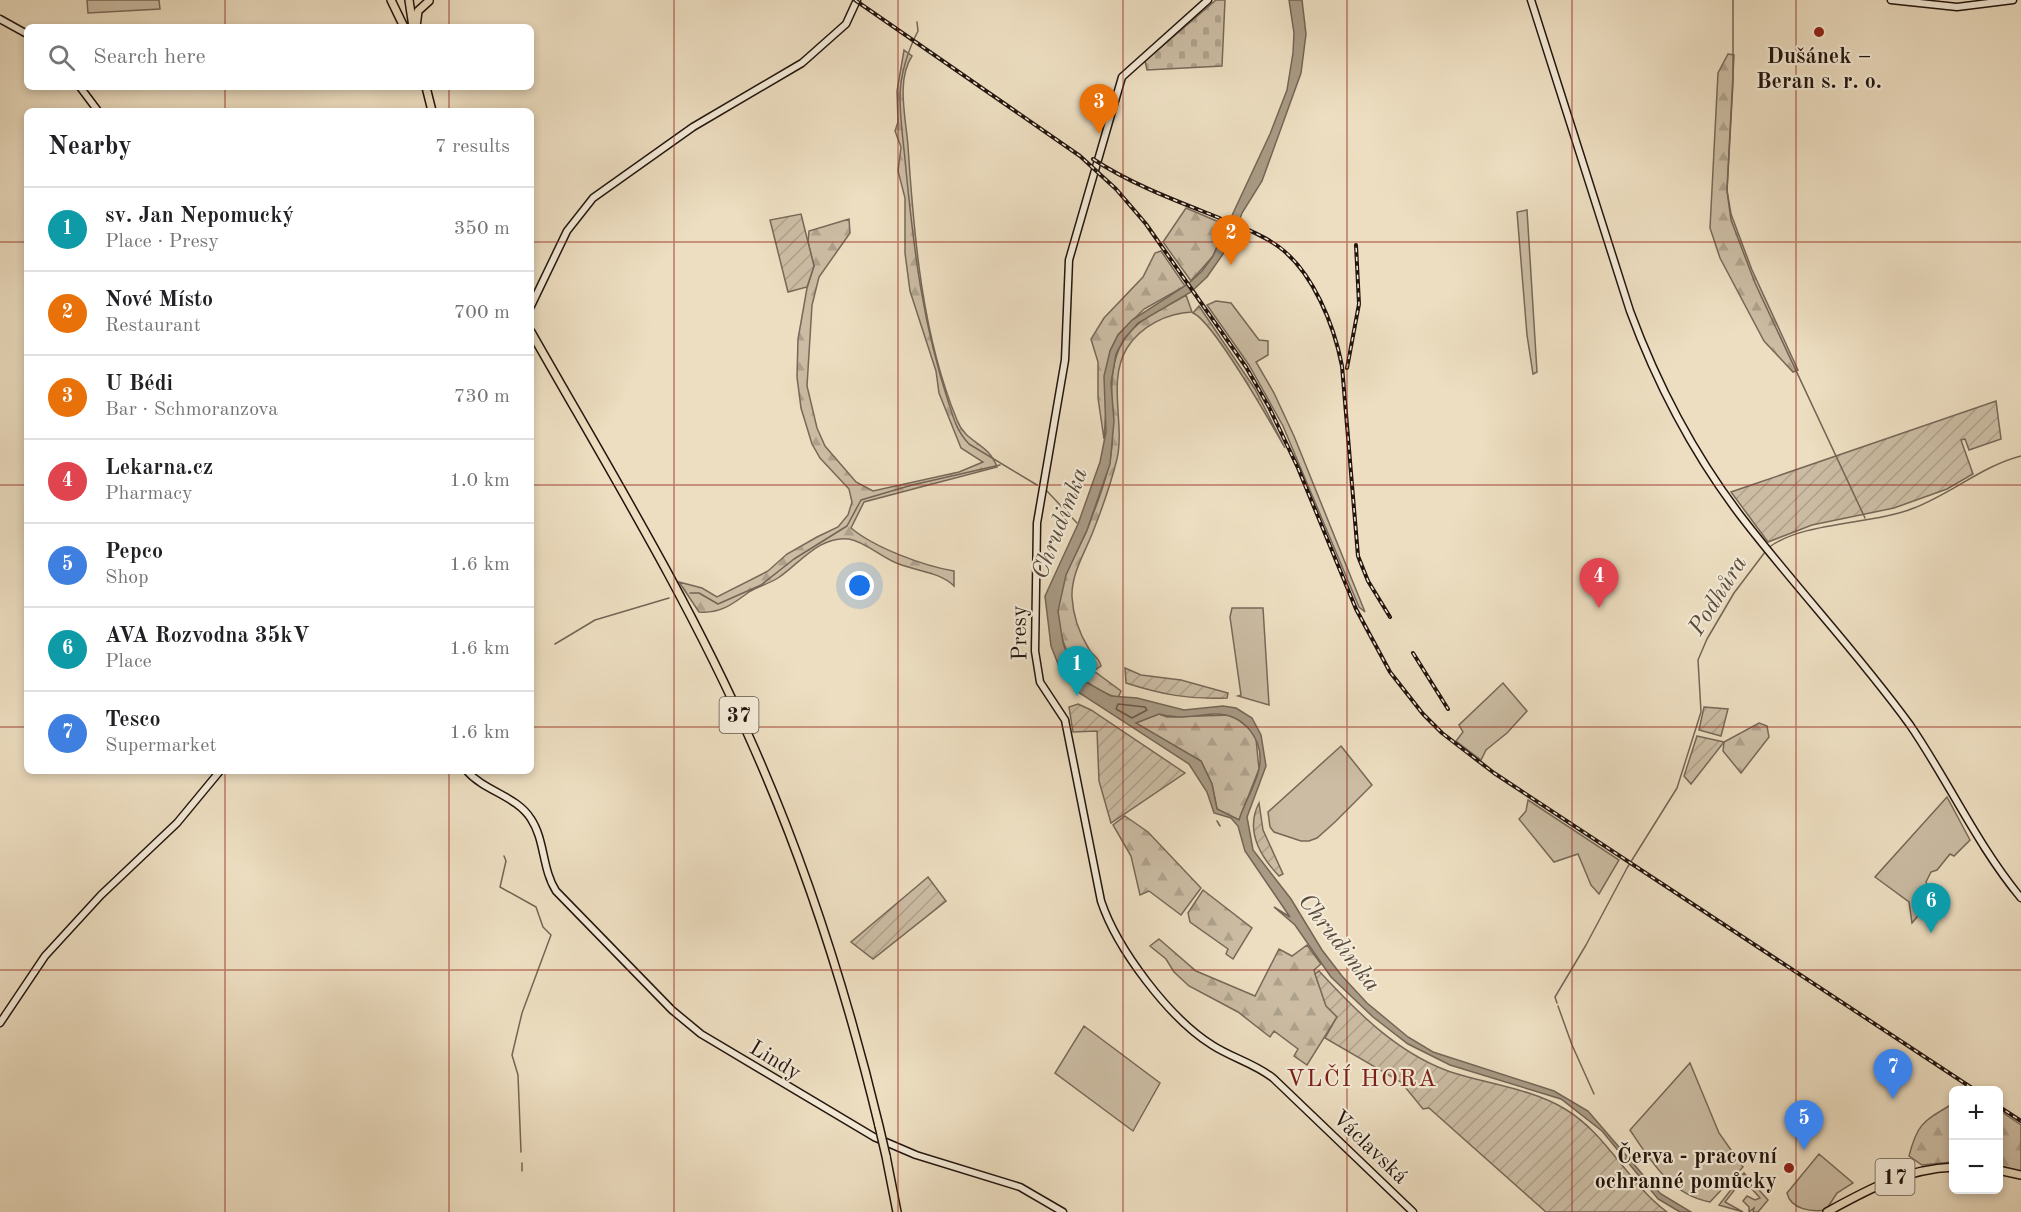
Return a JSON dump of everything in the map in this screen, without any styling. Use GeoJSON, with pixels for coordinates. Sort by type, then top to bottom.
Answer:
{"type":"FeatureCollection","features":[{"type":"Feature","properties":{"kind":"main road"},"geometry":{"type":"LineString","coordinates":[[391,0],[403,24]]}},
{"type":"Feature","properties":{"kind":"main road"},"geometry":{"type":"LineString","coordinates":[[410,0],[416,3],[431,1]]}},
{"type":"Feature","properties":{"kind":"main road"},"geometry":{"type":"LineString","coordinates":[[410,0],[414,24]]}},
{"type":"Feature","properties":{"kind":"main road"},"geometry":{"type":"LineString","coordinates":[[415,24],[418,11],[431,1]]}},
{"type":"Feature","properties":{"kind":"main road"},"geometry":{"type":"LineString","coordinates":[[427,90],[431,108]]}},
{"type":"Feature","properties":{"kind":"main road","name":"37"},"geometry":{"type":"LineString","coordinates":[[534,337],[689,613],[754,748],[792,839],[824,930],[858,1043],[886,1156],[897,1212]]}},
{"type":"Feature","properties":{"kind":"main road","name":"17"},"geometry":{"type":"LineString","coordinates":[[1827,1212],[1865,1190],[1896,1177],[1923,1170],[1949,1167]]}},
{"type":"Feature","properties":{"kind":"main road"},"geometry":{"type":"LineString","coordinates":[[2003,1171],[2021,1175]]}},
{"type":"Feature","properties":{"kind":"main road","name":"17"},"geometry":{"type":"LineString","coordinates":[[1835,1212],[1843,1204]]}},
{"type":"Feature","properties":{"kind":"street"},"geometry":{"type":"LineString","coordinates":[[534,301],[567,231],[593,198],[693,128],[802,63],[846,24],[857,0]]}},
{"type":"Feature","properties":{"kind":"street","name":"Presy"},"geometry":{"type":"LineString","coordinates":[[1208,0],[1123,75],[1069,261],[1065,360],[1038,513],[1035,651],[1037,674],[1043,690],[1060,708],[1065,720],[1101,901],[1125,952],[1142,975],[1198,1034],[1215,1047],[1253,1065],[1277,1082]]}},
{"type":"Feature","properties":{"kind":"street"},"geometry":{"type":"LineString","coordinates":[[1531,0],[1625,295],[1650,361],[1695,448],[1739,515],[1910,725],[1929,753],[1975,835],[2021,898]]}},
{"type":"Feature","properties":{"kind":"street"},"geometry":{"type":"LineString","coordinates":[[1891,0],[1957,7],[2013,0]]}},
{"type":"Feature","properties":{"kind":"street"},"geometry":{"type":"LineString","coordinates":[[0,19],[24,32]]}},
{"type":"Feature","properties":{"kind":"street"},"geometry":{"type":"LineString","coordinates":[[82,90],[96,108]]}},
{"type":"Feature","properties":{"kind":"street"},"geometry":{"type":"LineString","coordinates":[[0,1023],[45,956],[101,895],[177,823],[218,774]]}},
{"type":"Feature","properties":{"kind":"street","name":"Lindy"},"geometry":{"type":"LineString","coordinates":[[471,774],[529,816],[537,831],[549,879],[568,905],[682,1020],[804,1097],[888,1143],[916,1155],[1020,1187],[1063,1212]]}},
{"type":"Feature","properties":{"kind":"street","name":"Václavská"},"geometry":{"type":"LineString","coordinates":[[1277,1082],[1413,1212]]}},
{"type":"Feature","properties":{"kind":"green space"},"geometry":{"type":"Polygon","coordinates":[[[87,0],[159,0],[160,9],[88,13],[87,0]]]}},
{"type":"Feature","properties":{"kind":"green space"},"geometry":{"type":"Polygon","coordinates":[[[1216,0],[1225,0],[1222,66],[1147,70],[1145,61],[1216,0]]]}},
{"type":"Feature","properties":{"kind":"green space"},"geometry":{"type":"Polygon","coordinates":[[[904,50],[912,56],[904,76],[903,100],[913,215],[922,285],[935,354],[945,388],[961,428],[988,452],[997,467],[864,502],[851,528],[900,555],[954,571],[954,586],[935,575],[893,561],[855,541],[838,539],[819,546],[778,578],[752,590],[726,607],[699,612],[679,582],[702,588],[717,597],[768,571],[787,554],[838,527],[848,515],[852,502],[849,489],[820,458],[812,444],[801,408],[797,377],[798,339],[807,288],[814,266],[808,242],[809,231],[849,219],[850,233],[819,277],[812,305],[807,386],[817,428],[825,446],[856,482],[873,491],[959,472],[983,462],[961,448],[939,393],[936,371],[910,291],[905,253],[905,198],[898,171],[901,147],[895,131],[898,122],[897,91],[904,50]]]}},
{"type":"Feature","properties":{"kind":"green space"},"geometry":{"type":"Polygon","coordinates":[[[1728,54],[1734,55],[1727,190],[1731,214],[1752,270],[1798,370],[1793,372],[1764,341],[1720,258],[1710,228],[1718,73],[1728,54]]]}},
{"type":"Feature","properties":{"kind":"green space"},"geometry":{"type":"Polygon","coordinates":[[[1186,208],[1226,225],[1213,256],[1191,281],[1163,242],[1186,208]]]}},
{"type":"Feature","properties":{"kind":"green space"},"geometry":{"type":"Polygon","coordinates":[[[1527,210],[1537,372],[1533,374],[1527,335],[1517,212],[1527,210]]]}},
{"type":"Feature","properties":{"kind":"green space"},"geometry":{"type":"Polygon","coordinates":[[[801,214],[814,266],[807,287],[788,292],[770,220],[801,214]]]}},
{"type":"Feature","properties":{"kind":"green space"},"geometry":{"type":"Polygon","coordinates":[[[1161,251],[1185,286],[1144,309],[1118,335],[1110,351],[1104,439],[1098,398],[1098,362],[1091,339],[1104,318],[1143,277],[1155,253],[1161,251]]]}},
{"type":"Feature","properties":{"kind":"green space"},"geometry":{"type":"Polygon","coordinates":[[[1186,295],[1192,312],[1164,318],[1147,327],[1133,340],[1121,361],[1117,388],[1119,445],[1117,459],[1101,512],[1076,571],[1072,588],[1079,630],[1101,666],[1094,671],[1121,691],[1118,698],[1092,686],[1075,668],[1061,632],[1058,616],[1059,600],[1064,579],[1087,530],[1109,465],[1112,450],[1113,368],[1117,353],[1124,340],[1137,326],[1152,314],[1186,295]]]}},
{"type":"Feature","properties":{"kind":"green space"},"geometry":{"type":"Polygon","coordinates":[[[1216,301],[1231,303],[1259,340],[1268,341],[1268,355],[1256,362],[1274,393],[1294,436],[1365,612],[1359,607],[1283,426],[1249,365],[1207,305],[1216,301]]]}},
{"type":"Feature","properties":{"kind":"green space"},"geometry":{"type":"Polygon","coordinates":[[[1199,306],[1255,389],[1285,448],[1227,353],[1214,334],[1193,313],[1199,306]]]}},
{"type":"Feature","properties":{"kind":"green space"},"geometry":{"type":"Polygon","coordinates":[[[1996,401],[2001,439],[1969,450],[1965,439],[1961,440],[1973,474],[1947,489],[1894,508],[1812,525],[1768,542],[1731,492],[1996,401]]]}},
{"type":"Feature","properties":{"kind":"green space"},"geometry":{"type":"Polygon","coordinates":[[[1232,608],[1263,608],[1269,705],[1238,696],[1241,695],[1230,617],[1232,608]]]}},
{"type":"Feature","properties":{"kind":"green space"},"geometry":{"type":"Polygon","coordinates":[[[1125,668],[1141,675],[1181,680],[1228,693],[1227,698],[1188,697],[1139,687],[1126,683],[1125,668]]]}},
{"type":"Feature","properties":{"kind":"green space"},"geometry":{"type":"Polygon","coordinates":[[[1503,683],[1527,711],[1507,733],[1486,750],[1481,760],[1456,741],[1463,732],[1459,725],[1503,683]]]}},
{"type":"Feature","properties":{"kind":"green space"},"geometry":{"type":"Polygon","coordinates":[[[1078,704],[1091,710],[1185,773],[1111,823],[1099,781],[1097,731],[1073,732],[1069,707],[1078,704]]]}},
{"type":"Feature","properties":{"kind":"green space"},"geometry":{"type":"Polygon","coordinates":[[[1704,707],[1728,709],[1721,736],[1699,730],[1704,707]]]}},
{"type":"Feature","properties":{"kind":"green space"},"geometry":{"type":"Polygon","coordinates":[[[1159,714],[1167,717],[1232,715],[1250,729],[1256,739],[1259,769],[1239,820],[1217,809],[1212,784],[1201,761],[1135,723],[1159,714]]]}},
{"type":"Feature","properties":{"kind":"green space"},"geometry":{"type":"Polygon","coordinates":[[[1759,723],[1767,726],[1769,737],[1741,773],[1723,751],[1724,742],[1759,723]]]}},
{"type":"Feature","properties":{"kind":"green space"},"geometry":{"type":"Polygon","coordinates":[[[1697,736],[1724,742],[1691,784],[1684,776],[1697,736]]]}},
{"type":"Feature","properties":{"kind":"green space"},"geometry":{"type":"Polygon","coordinates":[[[1341,746],[1372,785],[1317,838],[1301,841],[1274,832],[1270,827],[1268,812],[1341,746]]]}},
{"type":"Feature","properties":{"kind":"green space"},"geometry":{"type":"Polygon","coordinates":[[[1947,797],[1970,840],[1954,856],[1950,854],[1937,870],[1931,872],[1926,882],[1933,898],[1912,923],[1909,902],[1875,877],[1947,797]]]}},
{"type":"Feature","properties":{"kind":"green space"},"geometry":{"type":"Polygon","coordinates":[[[1528,800],[1619,860],[1599,894],[1591,885],[1578,854],[1554,862],[1519,819],[1526,811],[1528,800]]]}},
{"type":"Feature","properties":{"kind":"green space"},"geometry":{"type":"Polygon","coordinates":[[[1259,803],[1263,830],[1283,874],[1279,876],[1266,860],[1254,833],[1255,813],[1259,803]]]}},
{"type":"Feature","properties":{"kind":"green space"},"geometry":{"type":"Polygon","coordinates":[[[1125,816],[1148,832],[1201,888],[1181,915],[1149,891],[1140,895],[1131,856],[1113,825],[1125,816]]]}},
{"type":"Feature","properties":{"kind":"green space"},"geometry":{"type":"Polygon","coordinates":[[[928,877],[946,901],[873,959],[851,942],[928,877]]]}},
{"type":"Feature","properties":{"kind":"green space"},"geometry":{"type":"Polygon","coordinates":[[[1203,890],[1252,928],[1233,959],[1226,954],[1228,949],[1190,922],[1188,913],[1203,890]]]}},
{"type":"Feature","properties":{"kind":"green space"},"geometry":{"type":"Polygon","coordinates":[[[1159,939],[1196,971],[1255,996],[1279,949],[1292,956],[1307,945],[1321,964],[1314,970],[1316,977],[1337,1017],[1307,1065],[1294,1056],[1298,1049],[1274,1031],[1270,1037],[1238,1012],[1189,986],[1174,972],[1166,959],[1150,946],[1159,939]]]}},
{"type":"Feature","properties":{"kind":"green space"},"geometry":{"type":"Polygon","coordinates":[[[1319,971],[1362,1015],[1411,1053],[1448,1071],[1537,1096],[1580,1119],[1653,1200],[1667,1212],[1546,1212],[1429,1108],[1423,1109],[1401,1082],[1325,1038],[1337,1017],[1326,1006],[1315,974],[1319,971]]]}},
{"type":"Feature","properties":{"kind":"green space"},"geometry":{"type":"Polygon","coordinates":[[[1084,1026],[1160,1083],[1133,1131],[1055,1073],[1084,1026]]]}},
{"type":"Feature","properties":{"kind":"green space"},"geometry":{"type":"Polygon","coordinates":[[[1690,1063],[1719,1133],[1743,1167],[1710,1202],[1684,1192],[1663,1175],[1630,1130],[1690,1063]]]}},
{"type":"Feature","properties":{"kind":"green space"},"geometry":{"type":"Polygon","coordinates":[[[1949,1106],[1949,1162],[1922,1165],[1909,1156],[1918,1131],[1932,1116],[1949,1106]]]}},
{"type":"Feature","properties":{"kind":"green space"},"geometry":{"type":"Polygon","coordinates":[[[2003,1113],[2021,1125],[2021,1171],[2003,1167],[2003,1113]]]}},
{"type":"Feature","properties":{"kind":"green space"},"geometry":{"type":"Polygon","coordinates":[[[1819,1154],[1853,1183],[1837,1193],[1826,1210],[1803,1209],[1789,1199],[1787,1193],[1819,1154]]]}},
{"type":"Feature","properties":{"kind":"green space"},"geometry":{"type":"Polygon","coordinates":[[[1744,1173],[1768,1200],[1758,1212],[1753,1212],[1754,1208],[1749,1212],[1749,1207],[1743,1201],[1747,1196],[1755,1200],[1760,1198],[1743,1179],[1725,1202],[1743,1212],[1719,1205],[1744,1173]]]}},
{"type":"Feature","properties":{"kind":"water"},"geometry":{"type":"Polygon","coordinates":[[[1289,0],[1302,0],[1306,34],[1301,73],[1262,181],[1242,213],[1232,241],[1207,277],[1191,292],[1138,323],[1124,339],[1116,354],[1111,383],[1114,421],[1110,464],[1087,530],[1066,575],[1058,611],[1063,643],[1073,669],[1082,680],[1111,696],[1137,698],[1184,710],[1223,706],[1236,708],[1252,718],[1261,735],[1266,766],[1247,817],[1253,850],[1291,899],[1322,950],[1342,976],[1367,1003],[1408,1037],[1433,1052],[1554,1091],[1588,1111],[1661,1194],[1691,1212],[1680,1212],[1658,1199],[1602,1131],[1561,1099],[1450,1065],[1408,1044],[1373,1017],[1331,977],[1295,925],[1274,907],[1290,917],[1245,851],[1238,826],[1231,818],[1214,813],[1207,792],[1189,764],[1078,692],[1062,674],[1051,646],[1045,596],[1078,524],[1100,462],[1106,432],[1104,376],[1110,351],[1118,335],[1132,320],[1188,284],[1213,256],[1270,134],[1287,90],[1294,33],[1289,0]],[[1159,714],[1136,723],[1201,761],[1212,784],[1217,809],[1239,820],[1259,769],[1259,748],[1250,730],[1243,723],[1225,715],[1166,716],[1159,714]]]}},
{"type":"Feature","properties":{"kind":"waterway"},"geometry":{"type":"LineString","coordinates":[[1733,0],[1733,83],[1727,191],[1731,220],[1755,283],[1865,518]]}},
{"type":"Feature","properties":{"kind":"waterway"},"geometry":{"type":"LineString","coordinates":[[917,22],[918,31],[903,71],[900,106],[916,259],[932,346],[953,415],[965,439],[969,444],[1037,485]]}},
{"type":"Feature","properties":{"kind":"waterway","name":"Podhůra"},"geometry":{"type":"LineString","coordinates":[[1768,548],[1800,533],[1878,518],[1914,508],[1993,466],[2021,456]]}},
{"type":"Feature","properties":{"kind":"waterway"},"geometry":{"type":"LineString","coordinates":[[690,593],[699,593],[718,604],[761,585],[794,559],[847,526],[861,500],[912,485],[1000,465]]}},
{"type":"Feature","properties":{"kind":"waterway","name":"Chrudimka"},"geometry":{"type":"LineString","coordinates":[[1046,490],[1077,523]]}},
{"type":"Feature","properties":{"kind":"waterway","name":"Podhůra"},"geometry":{"type":"LineString","coordinates":[[1557,1003],[1555,997],[1627,868],[1677,788],[1701,712],[1698,660],[1707,639],[1734,593],[1765,552]]}},
{"type":"Feature","properties":{"kind":"waterway"},"geometry":{"type":"LineString","coordinates":[[555,644],[595,620],[669,598]]}},
{"type":"Feature","properties":{"kind":"waterway"},"geometry":{"type":"LineString","coordinates":[[1217,821],[1220,826]]}},
{"type":"Feature","properties":{"kind":"waterway"},"geometry":{"type":"LineString","coordinates":[[504,856],[506,861],[500,887],[536,907],[543,927],[551,935],[522,1013],[512,1055],[518,1075],[521,1152]]}},
{"type":"Feature","properties":{"kind":"waterway","name":"Podhůra"},"geometry":{"type":"LineString","coordinates":[[1558,1006],[1572,1045],[1594,1094]]}},
{"type":"Feature","properties":{"kind":"waterway"},"geometry":{"type":"LineString","coordinates":[[522,1163],[522,1171]]}},
{"type":"Feature","properties":{"kind":"railway"},"geometry":{"type":"LineString","coordinates":[[855,0],[1080,156],[1116,189],[1146,224],[1246,367],[1269,407],[1298,468],[1356,609],[1390,672],[1423,714],[1442,733],[1494,773],[1969,1086]]}},
{"type":"Feature","properties":{"kind":"railway"},"geometry":{"type":"LineString","coordinates":[[1093,159],[1153,191],[1264,238],[1291,258],[1312,285],[1328,317],[1342,366],[1358,556],[1368,581],[1390,617]]}},
{"type":"Feature","properties":{"kind":"railway"},"geometry":{"type":"LineString","coordinates":[[1347,368],[1359,304],[1356,245]]}},
{"type":"Feature","properties":{"kind":"railway"},"geometry":{"type":"LineString","coordinates":[[1413,653],[1448,709]]}},
{"type":"Feature","properties":{"kind":"railway"},"geometry":{"type":"LineString","coordinates":[[2003,1109],[2021,1121]]}},
{"type":"Feature","properties":{"kind":"place","name":"Dušánek – Beran s. r. o."},"geometry":{"type":"Point","coordinates":[1819,32]}},
{"type":"Feature","properties":{"kind":"place","name":"U Bédi"},"geometry":{"type":"Point","coordinates":[1099,134]}},
{"type":"Feature","properties":{"kind":"place","name":"Nové Místo"},"geometry":{"type":"Point","coordinates":[1231,265]}},
{"type":"Feature","properties":{"kind":"place","name":"Lekarna.cz"},"geometry":{"type":"Point","coordinates":[1599,608]}},
{"type":"Feature","properties":{"kind":"place","name":"sv. Jan Nepomucký"},"geometry":{"type":"Point","coordinates":[1077,696]}},
{"type":"Feature","properties":{"kind":"place","name":"AVA Rozvodna 35kV"},"geometry":{"type":"Point","coordinates":[1931,933]}},
{"type":"Feature","properties":{"kind":"place","name":"Tesco"},"geometry":{"type":"Point","coordinates":[1893,1099]}},
{"type":"Feature","properties":{"kind":"place","name":"Pepco"},"geometry":{"type":"Point","coordinates":[1804,1150]}},
{"type":"Feature","properties":{"kind":"place","name":"Červa - pracovní ochranné pomůcky"},"geometry":{"type":"Point","coordinates":[1789,1168]}},
{"type":"Feature","properties":{"kind":"district","name":"VLČÍ HORA"},"geometry":{"type":"Point","coordinates":[1362,1078]}}]}
